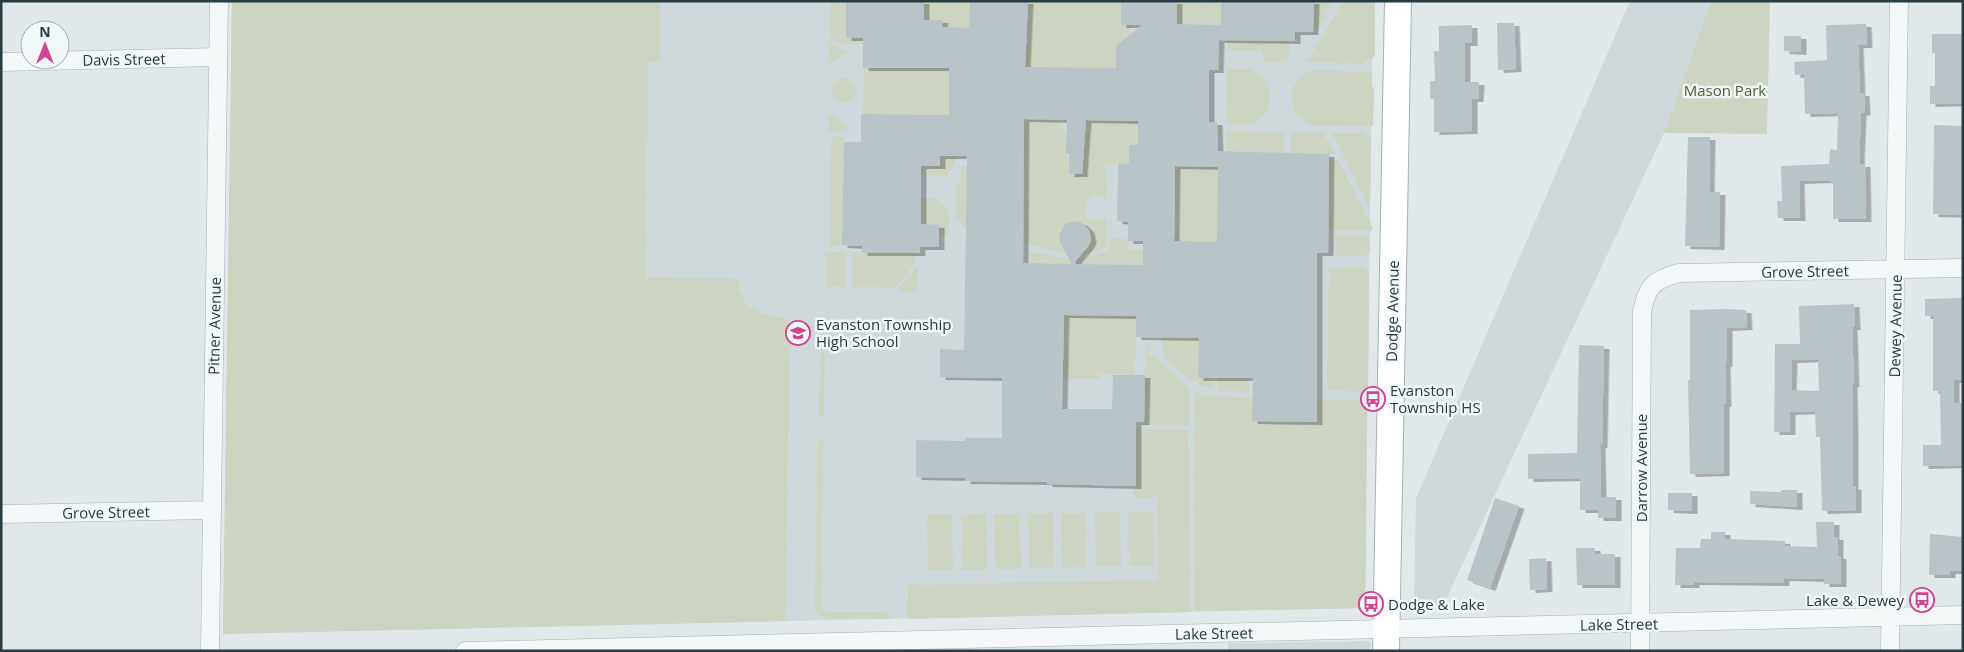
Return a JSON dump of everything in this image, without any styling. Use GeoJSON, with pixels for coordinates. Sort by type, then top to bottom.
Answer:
{"type":"FeatureCollection","features":[{"type":"Feature","properties":{"kind":"main road","name":"Dodge Avenue"},"geometry":{"type":"LineString","coordinates":[[1386,640],[1398,1]]}},
{"type":"Feature","properties":{"kind":"street","name":"Pitner Avenue"},"geometry":{"type":"LineString","coordinates":[[210,651],[219,1]]}},
{"type":"Feature","properties":{"kind":"street","name":"Dewey Avenue"},"geometry":{"type":"LineString","coordinates":[[1890,651],[1899,1]]}},
{"type":"Feature","properties":{"kind":"street","name":"Davis Street"},"geometry":{"type":"LineString","coordinates":[[1,62],[218,57]]}},
{"type":"Feature","properties":{"kind":"street","name":"Grove Street"},"geometry":{"type":"LineString","coordinates":[[1650,286],[1662,278],[1679,274],[1963,268]]}},
{"type":"Feature","properties":{"kind":"street","name":"Darrow Avenue"},"geometry":{"type":"LineString","coordinates":[[1640,651],[1642,312],[1644,298],[1650,286]]}},
{"type":"Feature","properties":{"kind":"street","name":"Grove Street"},"geometry":{"type":"LineString","coordinates":[[1,514],[211,510]]}},
{"type":"Feature","properties":{"kind":"street","name":"Lake Street"},"geometry":{"type":"LineString","coordinates":[[465,651],[1386,640],[1640,623],[1963,615]]}},
{"type":"Feature","properties":{"kind":"shaded area","name":"Evanston Township High School"},"geometry":{"type":"Polygon","coordinates":[[[232,1],[1373,1],[1365,608],[223,634],[232,1]]]}},
{"type":"Feature","properties":{"kind":"shaded area"},"geometry":{"type":"Polygon","coordinates":[[[1630,1],[1711,1],[1664,133],[1443,606],[1414,600],[1416,498],[1630,1]]]}},
{"type":"Feature","properties":{"kind":"shaded area"},"geometry":{"type":"Polygon","coordinates":[[[1371,641],[1370,651],[1228,651],[1228,643],[1371,641]]]}},
{"type":"Feature","properties":{"kind":"green space"},"geometry":{"type":"Polygon","coordinates":[[[232,1],[660,1],[660,58],[657,61],[648,62],[646,277],[738,279],[746,304],[758,311],[784,318],[787,322],[790,337],[785,621],[223,634],[232,1]]]}},
{"type":"Feature","properties":{"kind":"green space"},"geometry":{"type":"Polygon","coordinates":[[[830,1],[846,1],[846,38],[863,38],[863,44],[840,43],[833,39],[830,35],[830,1]]]}},
{"type":"Feature","properties":{"kind":"green space"},"geometry":{"type":"Polygon","coordinates":[[[924,1],[970,1],[969,20],[980,28],[942,29],[942,20],[924,20],[924,1]]]}},
{"type":"Feature","properties":{"kind":"green space"},"geometry":{"type":"Polygon","coordinates":[[[1028,1],[1121,1],[1121,25],[1131,25],[1131,43],[1116,46],[1118,68],[1020,67],[1026,58],[1028,1]]]}},
{"type":"Feature","properties":{"kind":"green space"},"geometry":{"type":"Polygon","coordinates":[[[1177,1],[1221,3],[1221,25],[1177,24],[1177,1]]]}},
{"type":"Feature","properties":{"kind":"green space"},"geometry":{"type":"Polygon","coordinates":[[[1314,1],[1334,1],[1317,30],[1313,32],[1314,1]]]}},
{"type":"Feature","properties":{"kind":"green space"},"geometry":{"type":"Polygon","coordinates":[[[1343,1],[1375,1],[1375,56],[1363,64],[1307,62],[1343,1]]]}},
{"type":"Feature","properties":{"kind":"green space","name":"Mason Park"},"geometry":{"type":"Polygon","coordinates":[[[1711,1],[1770,1],[1767,134],[1664,133],[1711,1]]]}},
{"type":"Feature","properties":{"kind":"green space"},"geometry":{"type":"Polygon","coordinates":[[[1227,40],[1289,41],[1289,57],[1285,62],[1264,62],[1261,51],[1227,51],[1227,40]]]}},
{"type":"Feature","properties":{"kind":"green space"},"geometry":{"type":"Polygon","coordinates":[[[829,41],[839,49],[848,52],[829,64],[829,41]]]}},
{"type":"Feature","properties":{"kind":"green space"},"geometry":{"type":"Polygon","coordinates":[[[864,68],[949,68],[949,115],[863,114],[864,68]]]}},
{"type":"Feature","properties":{"kind":"green space"},"geometry":{"type":"Polygon","coordinates":[[[1227,69],[1252,69],[1266,83],[1270,99],[1264,114],[1258,120],[1250,124],[1226,123],[1227,69]]]}},
{"type":"Feature","properties":{"kind":"green space"},"geometry":{"type":"Polygon","coordinates":[[[1311,70],[1372,72],[1372,87],[1374,87],[1373,126],[1310,125],[1299,117],[1292,104],[1292,89],[1299,78],[1311,70]]]}},
{"type":"Feature","properties":{"kind":"green space"},"geometry":{"type":"Polygon","coordinates":[[[844,78],[849,79],[855,85],[855,95],[849,101],[844,102],[839,101],[833,95],[832,90],[833,85],[839,79],[844,78]]]}},
{"type":"Feature","properties":{"kind":"green space"},"geometry":{"type":"Polygon","coordinates":[[[828,115],[833,115],[846,126],[846,129],[829,133],[828,115]]]}},
{"type":"Feature","properties":{"kind":"green space"},"geometry":{"type":"Polygon","coordinates":[[[1024,119],[1058,119],[1067,135],[1069,174],[1082,174],[1086,120],[1138,121],[1138,145],[1129,145],[1129,164],[1106,167],[1107,200],[1100,195],[1095,196],[1089,199],[1086,205],[1087,217],[1096,221],[1106,218],[1106,247],[1089,254],[1074,256],[1022,242],[1024,119]]]}},
{"type":"Feature","properties":{"kind":"green space"},"geometry":{"type":"Polygon","coordinates":[[[1226,131],[1281,132],[1284,135],[1284,153],[1226,151],[1226,131]]]}},
{"type":"Feature","properties":{"kind":"green space"},"geometry":{"type":"Polygon","coordinates":[[[1295,132],[1323,133],[1335,154],[1291,153],[1291,135],[1295,132]]]}},
{"type":"Feature","properties":{"kind":"green space"},"geometry":{"type":"Polygon","coordinates":[[[1332,133],[1363,133],[1371,139],[1370,209],[1332,133]]]}},
{"type":"Feature","properties":{"kind":"green space"},"geometry":{"type":"Polygon","coordinates":[[[835,136],[844,136],[842,245],[830,245],[831,140],[835,136]]]}},
{"type":"Feature","properties":{"kind":"green space"},"geometry":{"type":"Polygon","coordinates":[[[940,156],[958,156],[947,176],[921,175],[922,166],[940,166],[940,156]]]}},
{"type":"Feature","properties":{"kind":"green space"},"geometry":{"type":"Polygon","coordinates":[[[1329,160],[1338,160],[1372,226],[1372,231],[1328,231],[1329,160]]]}},
{"type":"Feature","properties":{"kind":"green space"},"geometry":{"type":"Polygon","coordinates":[[[961,166],[967,166],[972,237],[956,217],[956,184],[960,184],[961,166]]]}},
{"type":"Feature","properties":{"kind":"green space"},"geometry":{"type":"Polygon","coordinates":[[[1175,166],[1218,167],[1217,242],[1174,242],[1175,166]]]}},
{"type":"Feature","properties":{"kind":"green space"},"geometry":{"type":"Polygon","coordinates":[[[921,198],[938,198],[949,213],[948,236],[939,236],[939,225],[921,224],[921,198]]]}},
{"type":"Feature","properties":{"kind":"green space"},"geometry":{"type":"Polygon","coordinates":[[[1337,235],[1368,236],[1370,238],[1370,251],[1364,256],[1336,256],[1337,235]]]}},
{"type":"Feature","properties":{"kind":"green space"},"geometry":{"type":"Polygon","coordinates":[[[1109,238],[1122,238],[1128,241],[1128,250],[1143,249],[1143,265],[1030,263],[1029,252],[1069,258],[1087,257],[1097,254],[1109,250],[1109,238]]]}},
{"type":"Feature","properties":{"kind":"green space"},"geometry":{"type":"Polygon","coordinates":[[[825,252],[846,252],[846,287],[825,287],[825,252]]]}},
{"type":"Feature","properties":{"kind":"green space"},"geometry":{"type":"Polygon","coordinates":[[[852,252],[916,253],[911,268],[894,288],[852,287],[852,252]]]}},
{"type":"Feature","properties":{"kind":"green space"},"geometry":{"type":"Polygon","coordinates":[[[917,267],[918,287],[913,292],[901,293],[902,289],[898,288],[917,267]]]}},
{"type":"Feature","properties":{"kind":"green space"},"geometry":{"type":"Polygon","coordinates":[[[1360,267],[1366,269],[1369,274],[1368,393],[1330,390],[1327,386],[1329,269],[1360,267]]]}},
{"type":"Feature","properties":{"kind":"green space"},"geometry":{"type":"Polygon","coordinates":[[[1064,315],[1136,316],[1135,375],[1099,374],[1099,379],[1063,379],[1064,315]]]}},
{"type":"Feature","properties":{"kind":"green space"},"geometry":{"type":"Polygon","coordinates":[[[831,323],[831,327],[825,327],[824,419],[819,416],[822,325],[831,323]]]}},
{"type":"Feature","properties":{"kind":"green space"},"geometry":{"type":"Polygon","coordinates":[[[1163,337],[1199,338],[1198,377],[1211,378],[1213,380],[1213,389],[1193,380],[1172,365],[1163,352],[1163,337]]]}},
{"type":"Feature","properties":{"kind":"green space"},"geometry":{"type":"Polygon","coordinates":[[[1146,347],[1148,347],[1148,355],[1152,355],[1189,388],[1189,425],[1143,425],[1146,347]]]}},
{"type":"Feature","properties":{"kind":"green space"},"geometry":{"type":"Polygon","coordinates":[[[1217,378],[1249,378],[1249,392],[1218,391],[1217,378]]]}},
{"type":"Feature","properties":{"kind":"green space"},"geometry":{"type":"Polygon","coordinates":[[[1195,391],[1205,396],[1253,398],[1317,422],[1317,400],[1367,400],[1365,608],[1195,611],[1193,458],[1195,391]]]}},
{"type":"Feature","properties":{"kind":"green space"},"geometry":{"type":"Polygon","coordinates":[[[1136,429],[1188,430],[1191,612],[907,619],[908,585],[1158,580],[1157,497],[1134,498],[1134,486],[1136,485],[1136,429]]]}},
{"type":"Feature","properties":{"kind":"green space"},"geometry":{"type":"Polygon","coordinates":[[[824,438],[822,606],[825,612],[885,612],[891,619],[824,618],[818,614],[815,607],[817,441],[824,438]]]}},
{"type":"Feature","properties":{"kind":"green space"},"geometry":{"type":"Polygon","coordinates":[[[1153,511],[1154,566],[1129,566],[1128,512],[1153,511]]]}},
{"type":"Feature","properties":{"kind":"green space"},"geometry":{"type":"Polygon","coordinates":[[[1095,512],[1120,512],[1121,567],[1096,567],[1095,512]]]}},
{"type":"Feature","properties":{"kind":"green space"},"geometry":{"type":"Polygon","coordinates":[[[1053,513],[1054,568],[1029,568],[1028,514],[1053,513]]]}},
{"type":"Feature","properties":{"kind":"green space"},"geometry":{"type":"Polygon","coordinates":[[[1061,513],[1086,513],[1087,567],[1062,568],[1061,513]]]}},
{"type":"Feature","properties":{"kind":"green space"},"geometry":{"type":"Polygon","coordinates":[[[986,514],[987,569],[962,570],[961,515],[986,514]]]}},
{"type":"Feature","properties":{"kind":"green space"},"geometry":{"type":"Polygon","coordinates":[[[994,514],[1019,514],[1021,569],[996,569],[994,514]]]}},
{"type":"Feature","properties":{"kind":"green space"},"geometry":{"type":"Polygon","coordinates":[[[927,515],[952,515],[953,570],[928,570],[927,515]]]}},
{"type":"Feature","properties":{"kind":"building","name":"Evanston Township High School"},"geometry":{"type":"Polygon","coordinates":[[[846,1],[924,1],[924,20],[943,20],[942,27],[969,28],[970,1],[1028,1],[1025,67],[1116,68],[1116,46],[1142,25],[1121,25],[1121,1],[1177,1],[1177,24],[1221,25],[1221,1],[1314,1],[1313,32],[1295,32],[1295,41],[1219,40],[1218,70],[1209,70],[1209,122],[1217,122],[1218,151],[1329,154],[1328,253],[1317,253],[1317,422],[1252,421],[1253,378],[1198,378],[1199,338],[1136,337],[1136,316],[1064,315],[1062,409],[1112,409],[1113,375],[1145,375],[1144,422],[1136,422],[1136,486],[965,481],[965,478],[916,477],[916,440],[965,441],[965,438],[1002,438],[1002,378],[940,377],[940,349],[964,350],[967,156],[940,156],[940,166],[921,166],[921,224],[939,225],[939,247],[920,247],[920,253],[862,253],[862,246],[842,245],[844,142],[861,142],[861,114],[949,115],[949,68],[863,68],[863,38],[846,38],[846,1]],[[1024,119],[1023,263],[1072,264],[1060,242],[1059,236],[1067,223],[1077,221],[1089,230],[1091,240],[1073,264],[1143,265],[1143,241],[1128,241],[1128,222],[1117,221],[1118,164],[1129,164],[1129,145],[1138,145],[1138,121],[1086,120],[1082,174],[1069,174],[1069,153],[1066,153],[1067,120],[1024,119]],[[1175,166],[1174,241],[1217,242],[1218,167],[1175,166]]]}},
{"type":"Feature","properties":{"kind":"building"},"geometry":{"type":"Polygon","coordinates":[[[1497,23],[1514,23],[1516,69],[1498,70],[1497,23]]]}},
{"type":"Feature","properties":{"kind":"building"},"geometry":{"type":"Polygon","coordinates":[[[1866,24],[1867,45],[1858,45],[1860,93],[1864,93],[1865,112],[1861,113],[1859,164],[1865,164],[1866,219],[1833,219],[1833,182],[1829,182],[1829,180],[1799,181],[1800,218],[1778,218],[1777,201],[1782,201],[1781,166],[1829,164],[1830,149],[1837,150],[1838,113],[1805,114],[1804,74],[1795,75],[1794,62],[1827,60],[1826,25],[1866,24]]]}},
{"type":"Feature","properties":{"kind":"building"},"geometry":{"type":"Polygon","coordinates":[[[1472,25],[1472,43],[1465,43],[1465,82],[1479,82],[1478,99],[1472,99],[1472,131],[1434,132],[1434,99],[1430,99],[1430,81],[1435,81],[1434,51],[1439,51],[1439,26],[1472,25]]]}},
{"type":"Feature","properties":{"kind":"building"},"geometry":{"type":"Polygon","coordinates":[[[1932,34],[1963,34],[1963,103],[1930,104],[1930,86],[1935,86],[1935,53],[1932,53],[1932,34]]]}},
{"type":"Feature","properties":{"kind":"building"},"geometry":{"type":"Polygon","coordinates":[[[1784,36],[1801,36],[1801,52],[1784,51],[1784,36]]]}},
{"type":"Feature","properties":{"kind":"building"},"geometry":{"type":"Polygon","coordinates":[[[1934,125],[1963,126],[1963,215],[1933,214],[1934,125]]]}},
{"type":"Feature","properties":{"kind":"building"},"geometry":{"type":"Polygon","coordinates":[[[1688,137],[1710,137],[1709,192],[1720,192],[1719,247],[1685,246],[1688,137]]]}},
{"type":"Feature","properties":{"kind":"building"},"geometry":{"type":"Polygon","coordinates":[[[1962,298],[1961,380],[1954,380],[1954,403],[1963,403],[1963,465],[1923,466],[1923,445],[1941,445],[1940,391],[1933,391],[1933,316],[1925,316],[1925,299],[1962,298]]]}},
{"type":"Feature","properties":{"kind":"building"},"geometry":{"type":"Polygon","coordinates":[[[1854,304],[1855,327],[1852,327],[1854,384],[1852,384],[1853,487],[1856,486],[1856,510],[1822,511],[1820,437],[1816,437],[1815,411],[1790,412],[1790,432],[1774,432],[1775,344],[1800,344],[1799,306],[1854,304]],[[1818,359],[1792,360],[1791,390],[1819,391],[1818,359]]]}},
{"type":"Feature","properties":{"kind":"building"},"geometry":{"type":"Polygon","coordinates":[[[1690,310],[1746,310],[1747,327],[1727,328],[1724,473],[1690,474],[1688,380],[1690,380],[1690,310]]]}},
{"type":"Feature","properties":{"kind":"building"},"geometry":{"type":"Polygon","coordinates":[[[1579,345],[1604,346],[1602,445],[1600,445],[1601,497],[1616,497],[1616,518],[1598,518],[1598,510],[1580,510],[1580,478],[1528,479],[1528,454],[1577,453],[1579,345]]]}},
{"type":"Feature","properties":{"kind":"building"},"geometry":{"type":"Polygon","coordinates":[[[1781,490],[1797,490],[1797,507],[1750,504],[1750,491],[1781,492],[1781,490]]]}},
{"type":"Feature","properties":{"kind":"building"},"geometry":{"type":"Polygon","coordinates":[[[1668,493],[1692,493],[1692,511],[1668,510],[1668,493]]]}},
{"type":"Feature","properties":{"kind":"building"},"geometry":{"type":"Polygon","coordinates":[[[1495,498],[1519,506],[1490,588],[1467,580],[1495,498]]]}},
{"type":"Feature","properties":{"kind":"building"},"geometry":{"type":"Polygon","coordinates":[[[1816,522],[1834,522],[1834,537],[1838,537],[1838,556],[1841,556],[1841,584],[1824,584],[1824,579],[1784,578],[1784,583],[1694,582],[1694,585],[1675,585],[1676,548],[1700,548],[1701,539],[1711,539],[1711,532],[1725,532],[1725,539],[1785,541],[1785,546],[1817,547],[1816,522]]]}},
{"type":"Feature","properties":{"kind":"building"},"geometry":{"type":"Polygon","coordinates":[[[1930,534],[1963,537],[1963,571],[1950,571],[1950,575],[1929,575],[1930,534]]]}},
{"type":"Feature","properties":{"kind":"building"},"geometry":{"type":"Polygon","coordinates":[[[1576,548],[1595,548],[1595,554],[1615,554],[1615,585],[1577,585],[1576,548]]]}},
{"type":"Feature","properties":{"kind":"building"},"geometry":{"type":"Polygon","coordinates":[[[1546,558],[1547,589],[1530,590],[1529,559],[1546,558]]]}},
{"type":"Feature","properties":{"kind":"place","name":"Evanston Township High School"},"geometry":{"type":"Point","coordinates":[798,333]}},
{"type":"Feature","properties":{"kind":"place","name":"Evanston Township HS"},"geometry":{"type":"Point","coordinates":[1373,399]}},
{"type":"Feature","properties":{"kind":"place","name":"Lake & Dewey"},"geometry":{"type":"Point","coordinates":[1922,600]}},
{"type":"Feature","properties":{"kind":"place","name":"Dodge & Lake"},"geometry":{"type":"Point","coordinates":[1371,604]}}]}
